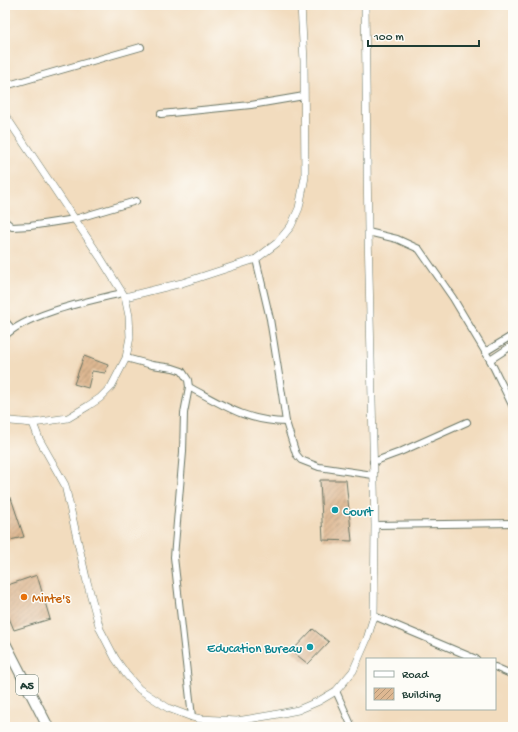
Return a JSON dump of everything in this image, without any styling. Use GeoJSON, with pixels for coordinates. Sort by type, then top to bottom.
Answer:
{"type":"FeatureCollection","features":[{"type":"Feature","properties":{"kind":"highway","name":"A5"},"geometry":{"type":"LineString","coordinates":[[5,643],[48,727]]}},
{"type":"Feature","properties":{"kind":"street"},"geometry":{"type":"LineString","coordinates":[[5,336],[12,329],[24,323],[59,310],[124,295],[182,284],[256,259],[277,243],[291,226],[298,208],[305,177],[301,5]]}},
{"type":"Feature","properties":{"kind":"street"},"geometry":{"type":"LineString","coordinates":[[33,423],[39,439],[65,486],[86,578],[100,629],[115,658],[139,689],[168,708],[192,717],[237,724],[298,710],[319,701],[336,691],[353,671],[367,639],[374,616],[375,525],[368,232],[365,5]]}},
{"type":"Feature","properties":{"kind":"street"},"geometry":{"type":"LineString","coordinates":[[5,86],[141,47]]}},
{"type":"Feature","properties":{"kind":"street"},"geometry":{"type":"LineString","coordinates":[[161,114],[251,105],[304,96]]}},
{"type":"Feature","properties":{"kind":"street"},"geometry":{"type":"LineString","coordinates":[[5,115],[124,295],[129,316],[130,337],[126,358],[111,388],[100,398],[68,418],[33,423],[5,419]]}},
{"type":"Feature","properties":{"kind":"street"},"geometry":{"type":"LineString","coordinates":[[5,221],[12,227],[20,227],[75,219],[136,201]]}},
{"type":"Feature","properties":{"kind":"street"},"geometry":{"type":"LineString","coordinates":[[368,232],[397,239],[418,250],[453,298],[490,360],[513,407]]}},
{"type":"Feature","properties":{"kind":"street"},"geometry":{"type":"LineString","coordinates":[[256,259],[270,319],[286,422],[296,454],[302,460],[319,467],[373,475]]}},
{"type":"Feature","properties":{"kind":"street"},"geometry":{"type":"LineString","coordinates":[[5,321],[12,329]]}},
{"type":"Feature","properties":{"kind":"street"},"geometry":{"type":"LineString","coordinates":[[485,352],[513,335]]}},
{"type":"Feature","properties":{"kind":"street"},"geometry":{"type":"LineString","coordinates":[[490,360],[513,345]]}},
{"type":"Feature","properties":{"kind":"street"},"geometry":{"type":"LineString","coordinates":[[126,358],[182,371],[188,380],[189,387],[184,413],[183,452],[174,557],[192,717]]}},
{"type":"Feature","properties":{"kind":"street"},"geometry":{"type":"LineString","coordinates":[[189,387],[242,414],[257,419],[286,422]]}},
{"type":"Feature","properties":{"kind":"street"},"geometry":{"type":"LineString","coordinates":[[373,462],[400,452],[467,422]]}},
{"type":"Feature","properties":{"kind":"street"},"geometry":{"type":"LineString","coordinates":[[375,525],[513,523]]}},
{"type":"Feature","properties":{"kind":"street"},"geometry":{"type":"LineString","coordinates":[[374,616],[474,658]]}},
{"type":"Feature","properties":{"kind":"street"},"geometry":{"type":"LineString","coordinates":[[496,667],[513,674],[513,678]]}},
{"type":"Feature","properties":{"kind":"street"},"geometry":{"type":"LineString","coordinates":[[336,691],[352,727]]}},
{"type":"Feature","properties":{"kind":"building"},"geometry":{"type":"Polygon","coordinates":[[[84,356],[108,365],[105,373],[92,371],[88,388],[74,384],[84,356]]]}},
{"type":"Feature","properties":{"kind":"building","name":"Court"},"geometry":{"type":"Polygon","coordinates":[[[320,480],[346,480],[352,541],[323,540],[320,480]]]}},
{"type":"Feature","properties":{"kind":"building"},"geometry":{"type":"Polygon","coordinates":[[[11,498],[24,537],[5,541],[5,499],[11,498]]]}},
{"type":"Feature","properties":{"kind":"building","name":"Minte's"},"geometry":{"type":"Polygon","coordinates":[[[37,575],[50,619],[14,630],[5,608],[5,586],[37,575]]]}},
{"type":"Feature","properties":{"kind":"building","name":"Education Bureau"},"geometry":{"type":"Polygon","coordinates":[[[313,629],[329,642],[308,664],[292,651],[313,629]]]}},
{"type":"Feature","properties":{"kind":"place","name":"Court"},"geometry":{"type":"Point","coordinates":[335,510]}},
{"type":"Feature","properties":{"kind":"place","name":"Minte's"},"geometry":{"type":"Point","coordinates":[24,597]}},
{"type":"Feature","properties":{"kind":"place","name":"Education Bureau"},"geometry":{"type":"Point","coordinates":[310,647]}}]}
